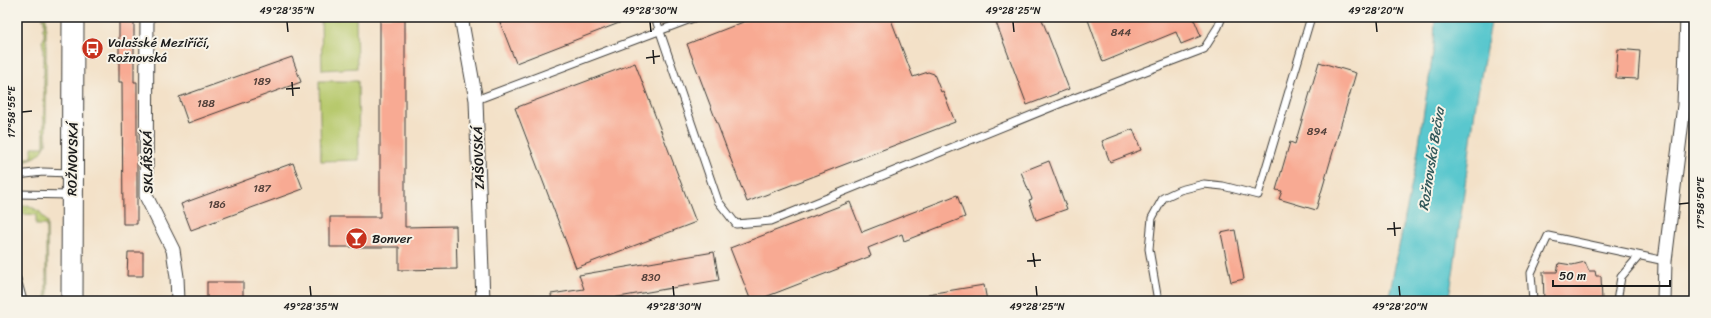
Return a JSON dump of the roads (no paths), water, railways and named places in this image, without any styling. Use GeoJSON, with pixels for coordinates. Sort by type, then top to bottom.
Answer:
{"type":"FeatureCollection","features":[{"type":"Feature","properties":{"kind":"main road","name":"ROŽNOVSKÁ"},"geometry":{"type":"LineString","coordinates":[[72,301],[73,17]]}},
{"type":"Feature","properties":{"kind":"street","name":"SKLÁŘSKÁ"},"geometry":{"type":"LineString","coordinates":[[147,17],[146,196],[173,250],[177,277],[178,301]]}},
{"type":"Feature","properties":{"kind":"street","name":"ZAŠOVSKÁ"},"geometry":{"type":"LineString","coordinates":[[461,17],[476,100],[483,301]]}},
{"type":"Feature","properties":{"kind":"street"},"geometry":{"type":"LineString","coordinates":[[1664,301],[1665,261],[1689,104],[1686,17]]}},
{"type":"Feature","properties":{"kind":"lane"},"geometry":{"type":"LineString","coordinates":[[655,17],[718,201],[736,224],[771,221],[1064,102],[1204,49],[1218,28],[1222,17]]}},
{"type":"Feature","properties":{"kind":"lane"},"geometry":{"type":"LineString","coordinates":[[476,100],[696,17]]}},
{"type":"Feature","properties":{"kind":"lane"},"geometry":{"type":"LineString","coordinates":[[1158,301],[1149,249],[1152,218],[1163,198],[1180,190],[1204,184],[1223,186],[1258,195],[1312,17]]}},
{"type":"Feature","properties":{"kind":"lane"},"geometry":{"type":"LineString","coordinates":[[17,175],[43,172],[72,173]]}},
{"type":"Feature","properties":{"kind":"lane"},"geometry":{"type":"LineString","coordinates":[[17,194],[72,195]]}},
{"type":"Feature","properties":{"kind":"lane"},"geometry":{"type":"LineString","coordinates":[[1533,301],[1531,273],[1548,236],[1665,261]]}},
{"type":"Feature","properties":{"kind":"lane"},"geometry":{"type":"LineString","coordinates":[[1617,301],[1621,277],[1639,256]]}},
{"type":"Feature","properties":{"kind":"lane"},"geometry":{"type":"LineString","coordinates":[[17,279],[23,301]]}},
{"type":"Feature","properties":{"kind":"water","name":"Rožnovská Bečva"},"geometry":{"type":"Polygon","coordinates":[[[1435,17],[1492,17],[1476,103],[1453,274],[1448,301],[1388,301],[1416,163],[1434,46],[1435,17]]]}},
{"type":"Feature","properties":{"kind":"place","name":"Valašské Meziříčí, Rožnovská"},"geometry":{"type":"Point","coordinates":[92,49]}},
{"type":"Feature","properties":{"kind":"place","name":"Bonver"},"geometry":{"type":"Point","coordinates":[357,238]}}]}
